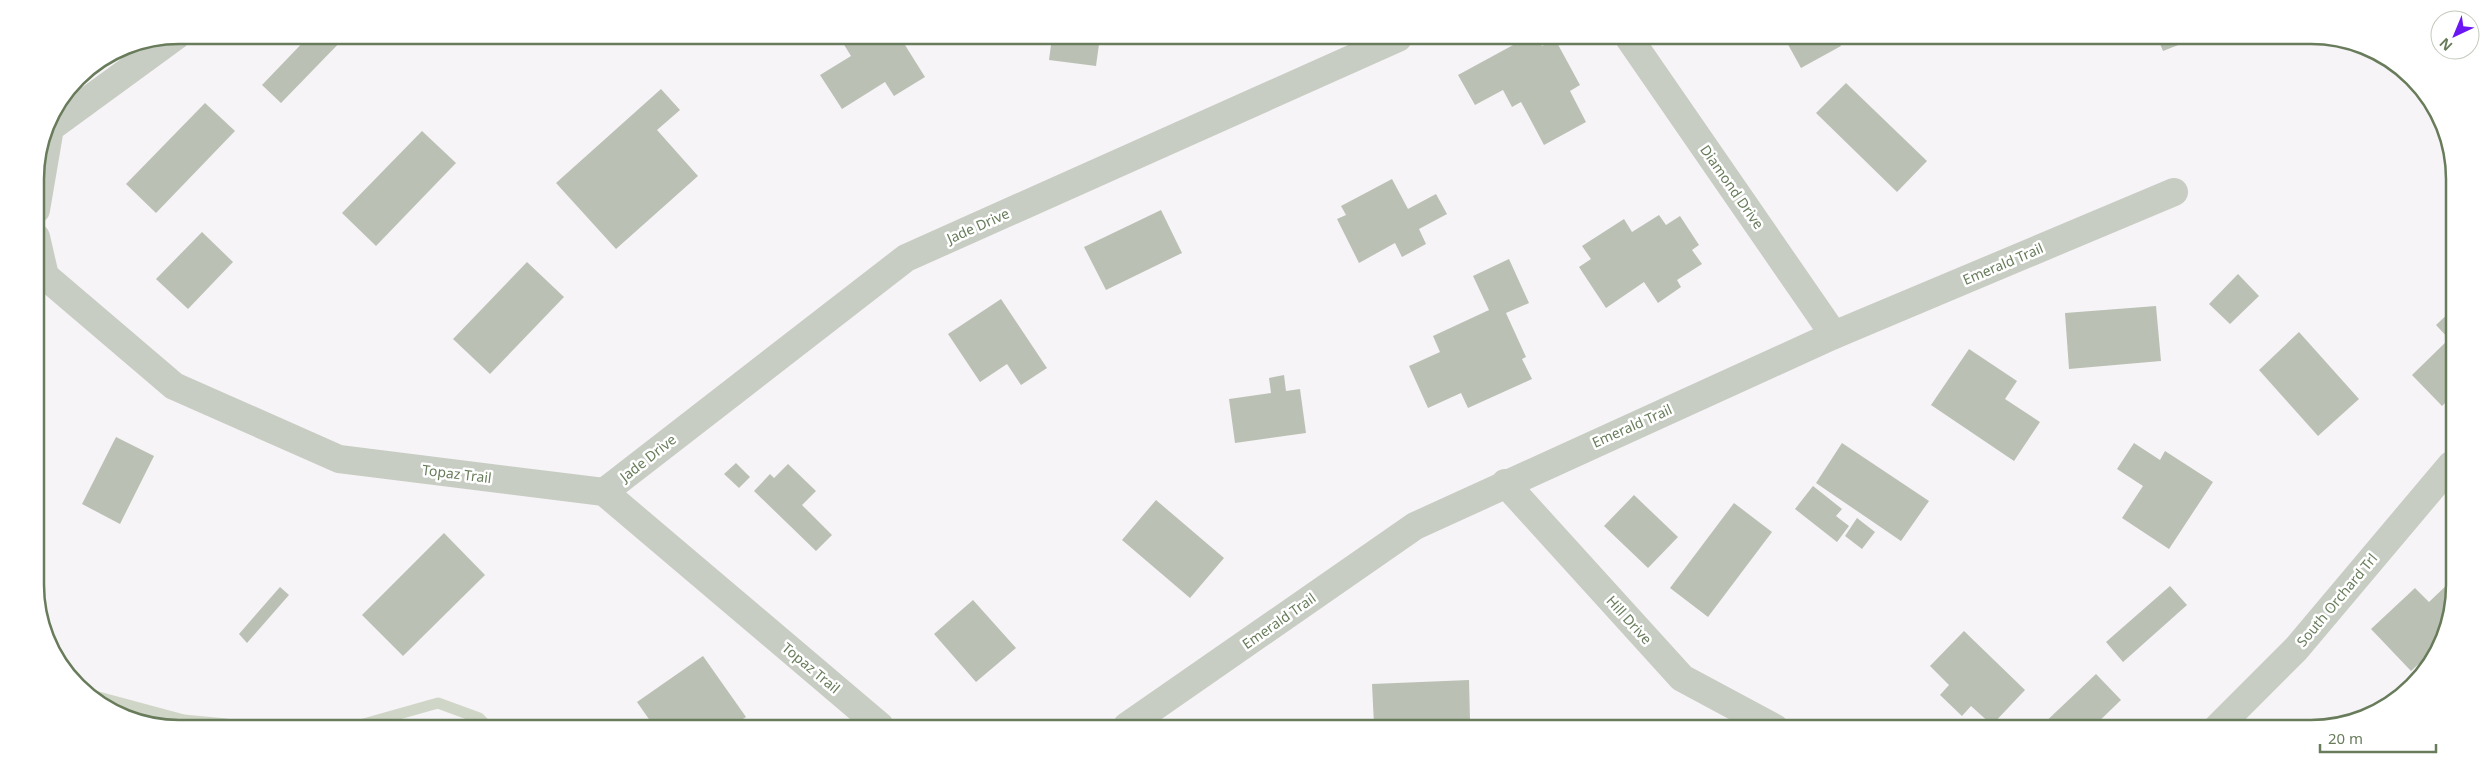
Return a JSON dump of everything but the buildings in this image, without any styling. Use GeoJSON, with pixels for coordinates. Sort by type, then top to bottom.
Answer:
{"type":"FeatureCollection","features":[{"type":"Feature","properties":{"kind":"street","name":"Jade Drive"},"geometry":{"type":"LineString","coordinates":[[604,492],[906,258],[1385,44]]}},
{"type":"Feature","properties":{"kind":"street","name":"Diamond Drive"},"geometry":{"type":"LineString","coordinates":[[1633,44],[1834,335]]}},
{"type":"Feature","properties":{"kind":"street"},"geometry":{"type":"LineString","coordinates":[[56,124],[164,45]]}},
{"type":"Feature","properties":{"kind":"street","name":"Emerald Trail"},"geometry":{"type":"LineString","coordinates":[[1136,720],[1415,526],[1834,335],[2174,192]]}},
{"type":"Feature","properties":{"kind":"street","name":"Topaz Trail"},"geometry":{"type":"LineString","coordinates":[[44,276],[174,386],[339,459],[604,492],[873,720]]}},
{"type":"Feature","properties":{"kind":"street","name":"South Orchard Trl"},"geometry":{"type":"LineString","coordinates":[[2225,720],[2296,649],[2446,471]]}},
{"type":"Feature","properties":{"kind":"street","name":"Hill Drive"},"geometry":{"type":"LineString","coordinates":[[1506,484],[1682,678],[1760,720]]}},
{"type":"Feature","properties":{"kind":"waterway"},"geometry":{"type":"LineString","coordinates":[[107,699],[184,720]]}},
{"type":"Feature","properties":{"kind":"waterway"},"geometry":{"type":"LineString","coordinates":[[378,720],[438,703],[481,720]]}}]}
